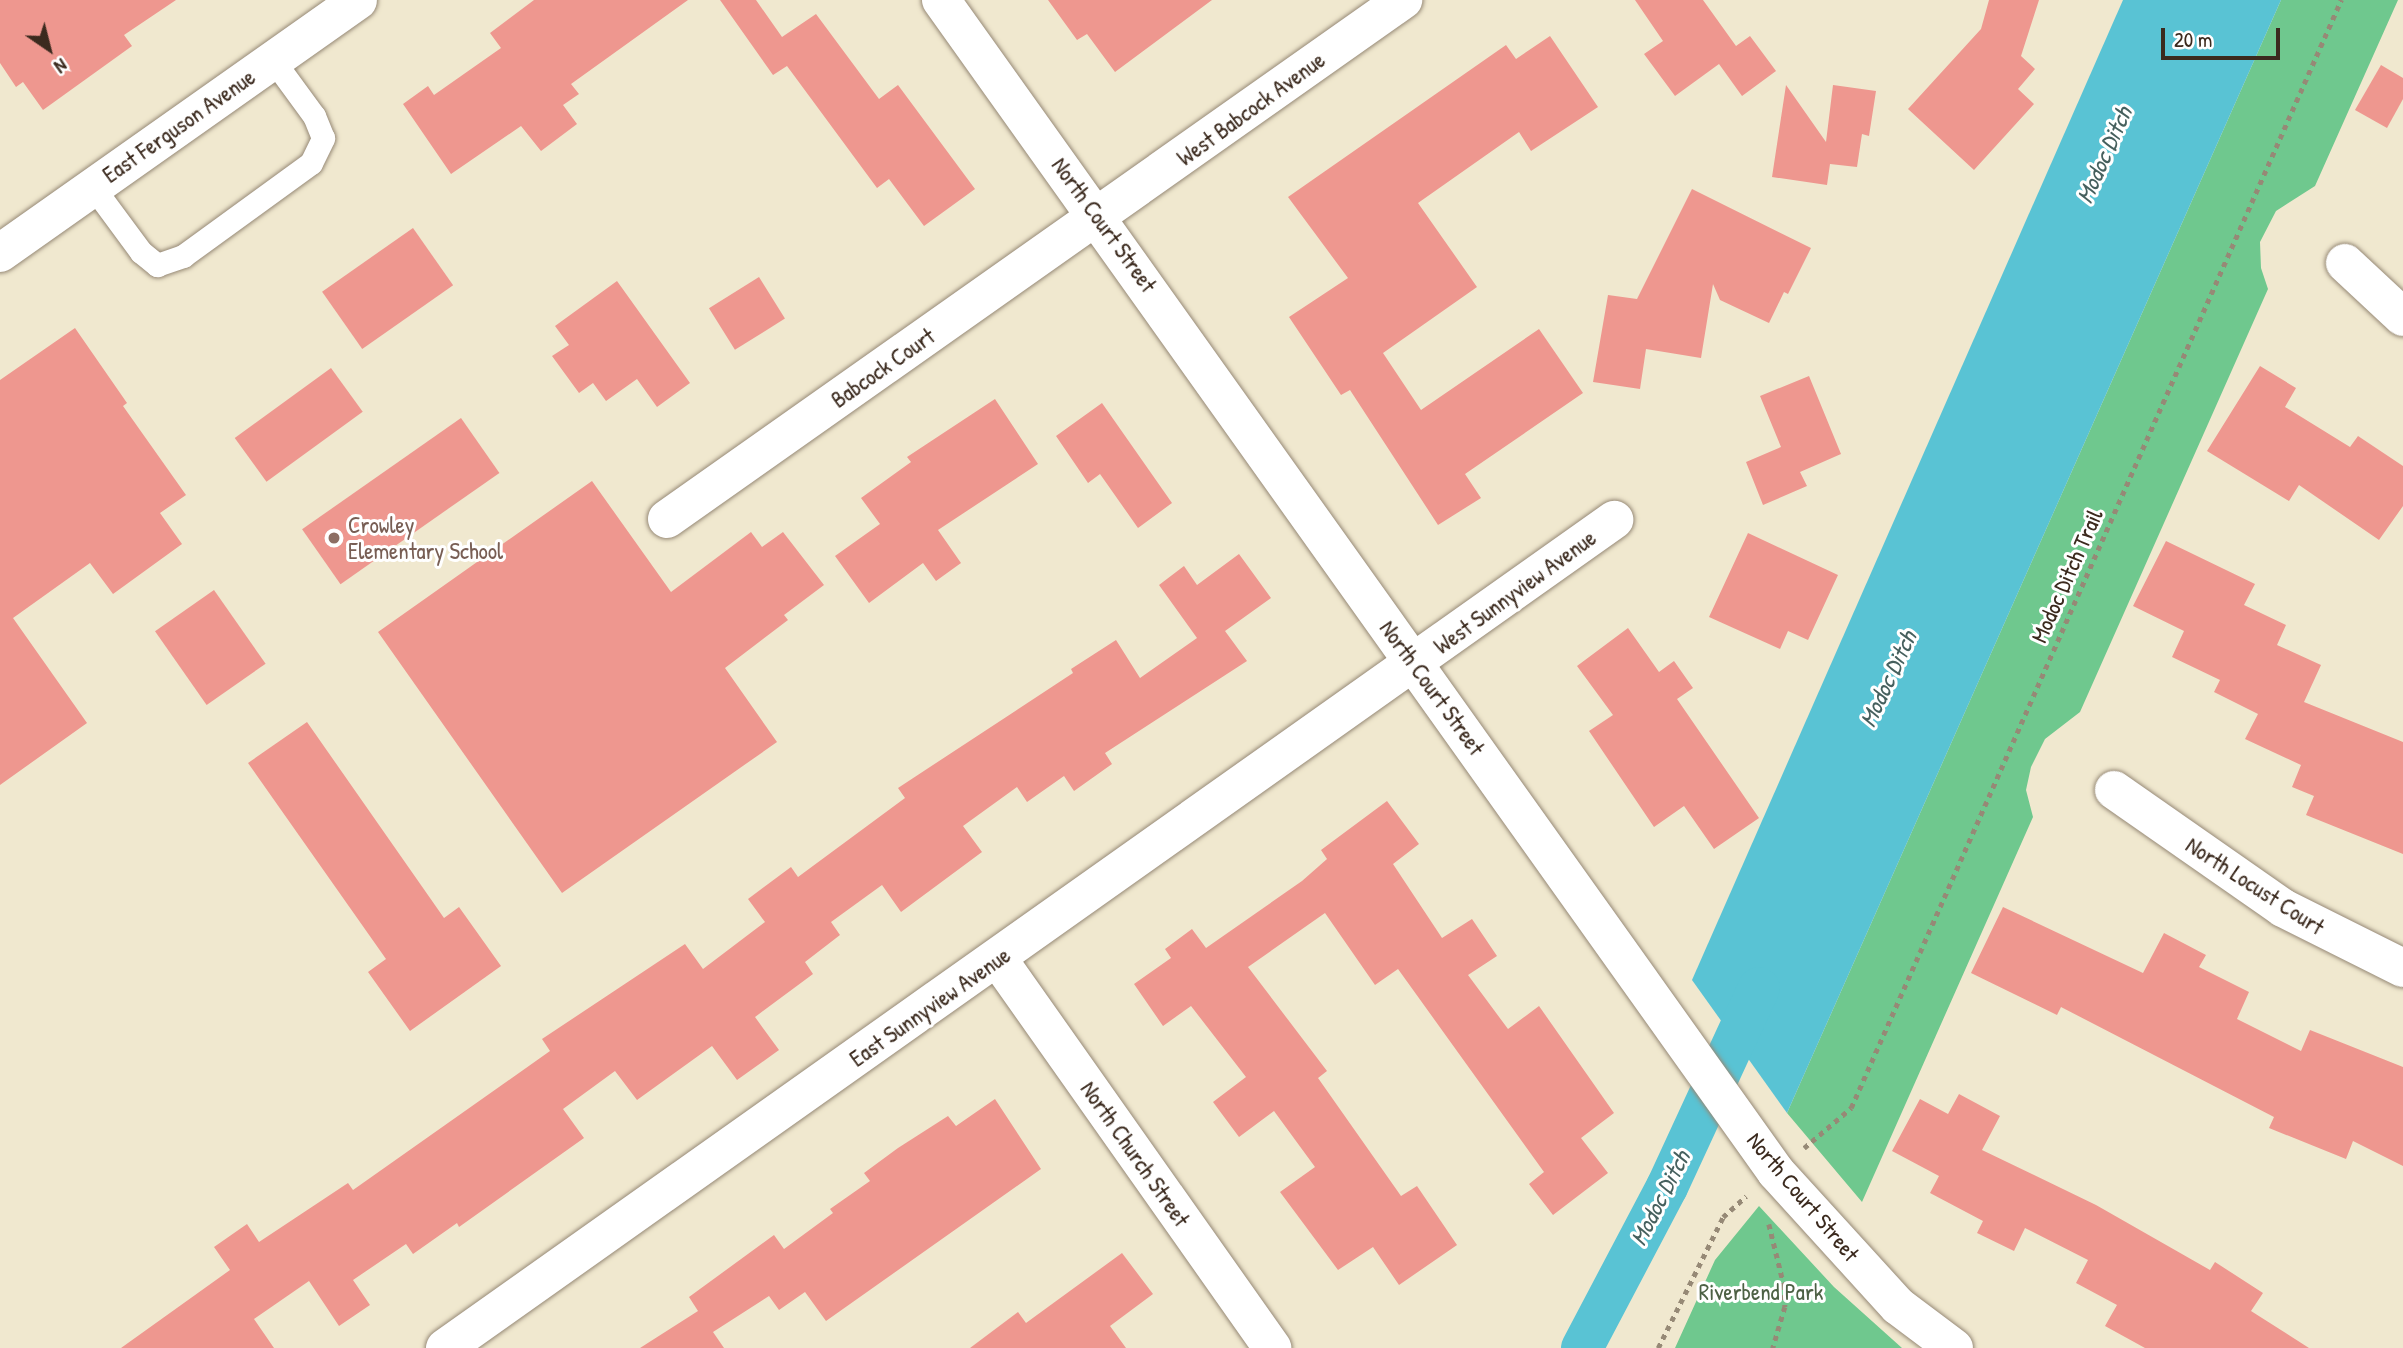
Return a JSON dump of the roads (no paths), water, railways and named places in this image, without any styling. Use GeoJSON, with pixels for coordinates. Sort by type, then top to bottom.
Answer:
{"type":"FeatureCollection","features":[{"type":"Feature","properties":{"kind":"street","name":"East Ferguson Avenue"},"geometry":{"type":"LineString","coordinates":[[4,241],[93,187],[358,0]]}},
{"type":"Feature","properties":{"kind":"street","name":"North Court Street"},"geometry":{"type":"LineString","coordinates":[[941,0],[1657,1001],[1898,1306],[1954,1348]]}},
{"type":"Feature","properties":{"kind":"street","name":"West Babcock Avenue"},"geometry":{"type":"LineString","coordinates":[[1099,218],[1403,0]]}},
{"type":"Feature","properties":{"kind":"street","name":"Babcock Court"},"geometry":{"type":"LineString","coordinates":[[667,519],[1099,218]]}},
{"type":"Feature","properties":{"kind":"street"},"geometry":{"type":"LineString","coordinates":[[2345,263],[2403,317]]}},
{"type":"Feature","properties":{"kind":"street","name":"West Sunnyview Avenue"},"geometry":{"type":"LineString","coordinates":[[1415,664],[1614,520]]}},
{"type":"Feature","properties":{"kind":"street","name":"East Sunnyview Avenue"},"geometry":{"type":"LineString","coordinates":[[445,1348],[1415,664]]}},
{"type":"Feature","properties":{"kind":"street","name":"North Locust Court"},"geometry":{"type":"LineString","coordinates":[[2114,790],[2283,908],[2403,968]]}},
{"type":"Feature","properties":{"kind":"street","name":"North Church Street"},"geometry":{"type":"LineString","coordinates":[[998,959],[1272,1348]]}},
{"type":"Feature","properties":{"kind":"lane"},"geometry":{"type":"LineString","coordinates":[[93,187],[141,252],[156,265],[183,256],[311,163],[323,138],[314,116],[273,60]]}},
{"type":"Feature","properties":{"kind":"water"},"geometry":{"type":"Polygon","coordinates":[[[2123,0],[2281,0],[1787,1113],[1692,980],[2123,0]]]}},
{"type":"Feature","properties":{"kind":"waterway","name":"Modoc Ditch"},"geometry":{"type":"LineString","coordinates":[[1582,1348],[1667,1187],[1759,988]]}},
{"type":"Feature","properties":{"kind":"place","name":"Crowley Elementary School"},"geometry":{"type":"Point","coordinates":[334,538]}},
{"type":"Feature","properties":{"kind":"park label","name":"Riverbend Park"},"geometry":{"type":"Point","coordinates":[1761,1292]}}]}
